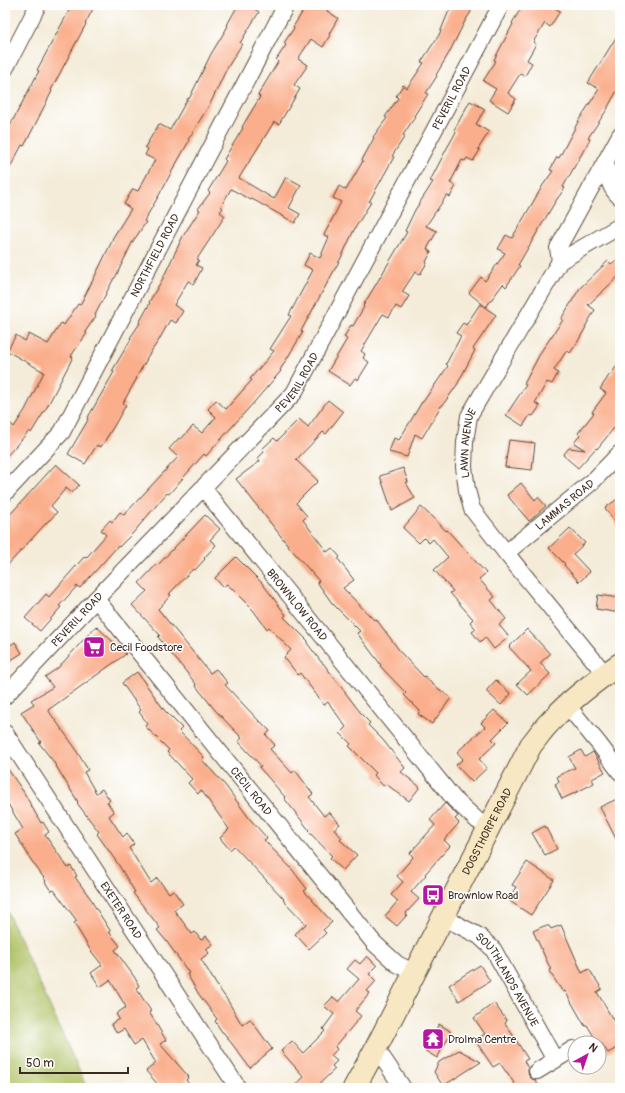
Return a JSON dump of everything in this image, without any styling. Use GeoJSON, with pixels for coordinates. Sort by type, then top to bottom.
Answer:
{"type":"FeatureCollection","features":[{"type":"Feature","properties":{"kind":"street"},"geometry":{"type":"LineString","coordinates":[[5,70],[38,5]]}},
{"type":"Feature","properties":{"kind":"street","name":"NORTHFIELD ROAD"},"geometry":{"type":"LineString","coordinates":[[5,493],[62,432],[286,5]]}},
{"type":"Feature","properties":{"kind":"street","name":"PEVERIL ROAD"},"geometry":{"type":"LineString","coordinates":[[5,696],[294,393],[501,5]]}},
{"type":"Feature","properties":{"kind":"street","name":"LAWN AVENUE"},"geometry":{"type":"LineString","coordinates":[[560,261],[558,248],[620,135]]}},
{"type":"Feature","properties":{"kind":"street"},"geometry":{"type":"LineString","coordinates":[[606,161],[609,182],[616,194],[620,197]]}},
{"type":"Feature","properties":{"kind":"street","name":"LAWN AVENUE"},"geometry":{"type":"LineString","coordinates":[[613,669],[506,553],[472,509],[467,490],[464,467],[465,442],[469,416],[560,261],[620,226]]}},
{"type":"Feature","properties":{"kind":"street","name":"LAMMAS ROAD"},"geometry":{"type":"LineString","coordinates":[[506,553],[593,481],[620,453]]}},
{"type":"Feature","properties":{"kind":"street","name":"BROWNLOW ROAD"},"geometry":{"type":"LineString","coordinates":[[203,488],[454,799],[478,820],[489,827]]}},
{"type":"Feature","properties":{"kind":"street","name":"CECIL ROAD"},"geometry":{"type":"LineString","coordinates":[[96,599],[374,944],[397,964],[415,973]]}},
{"type":"Feature","properties":{"kind":"street","name":"DOGSTHORPE ROAD"},"geometry":{"type":"LineString","coordinates":[[354,1088],[415,973],[531,745],[548,723],[567,705],[613,669]]}},
{"type":"Feature","properties":{"kind":"street"},"geometry":{"type":"LineString","coordinates":[[567,705],[620,772]]}},
{"type":"Feature","properties":{"kind":"street","name":"EXETER ROAD"},"geometry":{"type":"LineString","coordinates":[[5,733],[238,1088]]}},
{"type":"Feature","properties":{"kind":"street","name":"SOUTHLANDS AVENUE"},"geometry":{"type":"LineString","coordinates":[[443,917],[479,936],[494,949],[555,1060]]}},
{"type":"Feature","properties":{"kind":"street"},"geometry":{"type":"LineString","coordinates":[[376,1048],[403,1088]]}},
{"type":"Feature","properties":{"kind":"street"},"geometry":{"type":"LineString","coordinates":[[537,1071],[567,1053]]}},
{"type":"Feature","properties":{"kind":"green space"},"geometry":{"type":"Polygon","coordinates":[[[5,907],[87,1088],[5,1088],[5,907]]]}},
{"type":"Feature","properties":{"kind":"building"},"geometry":{"type":"Polygon","coordinates":[[[72,5],[95,5],[24,146],[22,145],[5,177],[5,135],[39,71],[37,70],[72,5]]]}},
{"type":"Feature","properties":{"kind":"building"},"geometry":{"type":"Polygon","coordinates":[[[238,5],[248,5],[259,12],[240,43],[242,44],[226,70],[211,102],[188,140],[189,141],[144,221],[146,222],[132,243],[95,315],[96,316],[85,332],[87,333],[71,356],[73,357],[47,407],[31,433],[29,431],[5,458],[5,418],[14,427],[25,410],[44,372],[7,351],[16,335],[25,341],[29,334],[48,344],[61,323],[64,325],[78,304],[80,305],[112,239],[131,209],[124,204],[133,189],[138,191],[155,160],[145,155],[148,149],[145,147],[159,124],[170,130],[188,98],[189,99],[211,54],[228,26],[227,25],[238,5]]]}},
{"type":"Feature","properties":{"kind":"building"},"geometry":{"type":"Polygon","coordinates":[[[307,5],[330,5],[327,11],[338,18],[323,47],[311,39],[298,59],[308,65],[294,85],[300,89],[279,124],[274,122],[239,178],[274,199],[286,177],[301,185],[289,208],[300,214],[295,223],[231,189],[221,206],[223,208],[220,212],[225,216],[197,259],[199,260],[196,265],[202,268],[194,284],[188,281],[174,305],[183,311],[176,323],[170,320],[146,359],[123,403],[126,405],[114,426],[101,447],[97,445],[85,464],[68,454],[114,372],[112,371],[131,339],[130,338],[140,323],[150,303],[149,302],[162,280],[183,236],[200,210],[198,209],[210,193],[208,191],[226,161],[224,159],[260,97],[258,95],[278,62],[276,60],[286,45],[284,43],[307,5]]]}},
{"type":"Feature","properties":{"kind":"building"},"geometry":{"type":"Polygon","coordinates":[[[454,5],[474,5],[436,75],[437,76],[426,93],[428,94],[403,135],[405,136],[392,156],[394,157],[369,202],[371,202],[354,230],[341,258],[301,331],[303,332],[280,370],[281,371],[206,456],[204,454],[169,494],[167,493],[133,533],[119,547],[118,546],[80,588],[77,586],[59,606],[61,607],[40,631],[25,618],[46,594],[49,597],[84,557],[86,558],[106,535],[101,530],[110,520],[112,522],[120,512],[124,515],[178,457],[169,449],[179,438],[181,439],[193,426],[202,433],[216,417],[208,409],[216,400],[226,409],[252,380],[250,379],[274,351],[270,349],[291,316],[289,315],[313,270],[304,265],[310,253],[320,258],[329,237],[324,235],[341,202],[333,198],[339,186],[346,190],[363,161],[362,160],[374,138],[373,137],[387,118],[385,117],[398,98],[396,96],[403,85],[407,88],[424,63],[421,62],[439,35],[448,13],[454,5]]]}},
{"type":"Feature","properties":{"kind":"building"},"geometry":{"type":"Polygon","coordinates":[[[523,5],[550,5],[560,11],[550,27],[545,23],[533,42],[536,44],[527,60],[532,63],[525,76],[520,74],[508,93],[516,99],[508,112],[489,100],[496,89],[483,81],[496,61],[494,60],[513,24],[512,23],[523,5]]]}},
{"type":"Feature","properties":{"kind":"building"},"geometry":{"type":"Polygon","coordinates":[[[620,31],[620,85],[608,108],[588,138],[590,139],[563,187],[565,188],[555,202],[518,265],[520,266],[506,287],[503,284],[486,307],[469,293],[481,277],[485,281],[505,253],[498,249],[506,235],[512,238],[543,185],[553,171],[550,170],[557,157],[559,158],[579,120],[599,89],[588,83],[620,31]]]}},
{"type":"Feature","properties":{"kind":"building"},"geometry":{"type":"Polygon","coordinates":[[[470,101],[485,109],[476,124],[489,132],[478,149],[480,150],[473,161],[467,158],[465,161],[462,160],[450,183],[456,186],[450,197],[447,195],[426,226],[437,231],[427,249],[431,252],[426,262],[427,263],[420,274],[415,272],[402,292],[409,296],[401,309],[396,306],[389,317],[383,314],[381,317],[361,351],[365,354],[363,358],[369,362],[358,380],[355,378],[350,385],[328,371],[347,339],[344,337],[351,325],[353,326],[364,307],[363,306],[407,232],[405,231],[415,210],[433,182],[430,181],[456,132],[454,130],[470,101]]]}},
{"type":"Feature","properties":{"kind":"building"},"geometry":{"type":"Polygon","coordinates":[[[620,258],[620,275],[588,305],[595,310],[577,343],[570,353],[567,350],[554,370],[558,373],[552,384],[547,382],[535,403],[540,406],[533,416],[530,415],[523,426],[506,415],[526,385],[524,384],[542,350],[563,320],[561,319],[580,288],[608,261],[611,264],[620,258]]]}},
{"type":"Feature","properties":{"kind":"building"},"geometry":{"type":"Polygon","coordinates":[[[480,304],[496,315],[473,349],[475,350],[457,385],[441,406],[422,438],[415,434],[407,457],[389,452],[394,438],[399,440],[422,402],[448,366],[446,364],[461,336],[456,333],[463,323],[466,325],[480,304]]]}},
{"type":"Feature","properties":{"kind":"building"},"geometry":{"type":"Polygon","coordinates":[[[620,360],[620,433],[614,428],[597,449],[596,448],[578,468],[563,455],[569,448],[585,450],[574,443],[580,435],[578,433],[594,413],[592,412],[606,393],[600,389],[620,360]]]}},
{"type":"Feature","properties":{"kind":"building"},"geometry":{"type":"Polygon","coordinates":[[[328,400],[343,412],[326,434],[323,432],[296,460],[318,481],[296,503],[307,516],[303,520],[327,552],[332,548],[340,557],[338,559],[354,580],[343,588],[374,620],[376,619],[402,654],[424,677],[425,676],[431,683],[451,698],[432,724],[418,714],[420,711],[404,695],[406,693],[380,666],[381,665],[357,633],[360,631],[332,603],[317,582],[319,581],[291,549],[236,479],[260,461],[258,458],[264,452],[262,449],[274,438],[277,441],[299,419],[308,427],[328,400]]]}},
{"type":"Feature","properties":{"kind":"building"},"geometry":{"type":"Polygon","coordinates":[[[509,440],[535,443],[532,470],[505,467],[509,440]]]}},
{"type":"Feature","properties":{"kind":"building"},"geometry":{"type":"Polygon","coordinates":[[[56,464],[79,485],[72,493],[66,488],[51,506],[57,512],[5,568],[5,520],[56,464]]]}},
{"type":"Feature","properties":{"kind":"building"},"geometry":{"type":"Polygon","coordinates":[[[403,468],[408,482],[406,483],[415,498],[392,511],[380,476],[403,468]]]}},
{"type":"Feature","properties":{"kind":"building"},"geometry":{"type":"Polygon","coordinates":[[[521,483],[535,500],[538,497],[546,506],[529,521],[507,495],[521,483]]]}},
{"type":"Feature","properties":{"kind":"building"},"geometry":{"type":"Polygon","coordinates":[[[620,497],[620,529],[605,508],[620,497]]]}},
{"type":"Feature","properties":{"kind":"building"},"geometry":{"type":"Polygon","coordinates":[[[421,507],[446,531],[447,530],[486,573],[479,579],[495,597],[491,600],[506,619],[499,625],[509,637],[494,649],[485,637],[480,642],[472,632],[476,629],[470,622],[473,619],[450,593],[453,591],[434,570],[448,557],[433,539],[429,543],[424,538],[419,543],[403,528],[421,507]]]}},
{"type":"Feature","properties":{"kind":"building"},"geometry":{"type":"Polygon","coordinates":[[[205,515],[220,529],[210,540],[216,545],[195,570],[193,569],[169,594],[171,595],[158,609],[210,673],[216,669],[228,683],[225,685],[270,731],[266,735],[275,745],[270,749],[292,773],[295,770],[313,794],[309,797],[324,816],[329,812],[340,824],[334,829],[342,838],[340,840],[357,855],[343,870],[330,858],[332,856],[308,831],[309,830],[284,798],[285,797],[259,767],[261,766],[238,741],[242,738],[215,710],[195,685],[196,684],[158,637],[160,635],[132,605],[147,591],[139,583],[205,515]]]}},
{"type":"Feature","properties":{"kind":"building"},"geometry":{"type":"Polygon","coordinates":[[[570,528],[585,543],[573,554],[590,572],[579,582],[564,565],[565,564],[549,548],[570,528]]]}},
{"type":"Feature","properties":{"kind":"building"},"geometry":{"type":"Polygon","coordinates":[[[236,557],[262,583],[286,615],[284,617],[308,641],[307,643],[322,663],[370,723],[368,725],[383,740],[405,768],[401,772],[420,787],[409,801],[386,784],[383,786],[374,775],[376,773],[349,746],[351,744],[340,733],[346,727],[328,702],[324,705],[300,673],[298,675],[284,657],[291,650],[269,627],[267,629],[253,610],[227,584],[223,587],[215,578],[236,557]]]}},
{"type":"Feature","properties":{"kind":"building"},"geometry":{"type":"Polygon","coordinates":[[[598,595],[620,598],[620,613],[596,609],[598,595]]]}},
{"type":"Feature","properties":{"kind":"building"},"geometry":{"type":"Polygon","coordinates":[[[96,626],[126,654],[48,710],[76,749],[88,770],[84,772],[96,793],[102,789],[110,800],[107,802],[114,812],[109,816],[123,837],[127,833],[134,844],[129,848],[151,883],[157,878],[169,893],[173,890],[183,904],[174,910],[192,934],[195,932],[201,940],[206,936],[213,944],[206,949],[209,953],[201,959],[242,1025],[250,1019],[272,1049],[250,1068],[222,1032],[215,1021],[217,1019],[198,993],[187,974],[189,973],[157,930],[160,928],[133,893],[135,892],[118,864],[97,834],[99,832],[77,803],[78,802],[53,761],[39,743],[41,742],[21,712],[34,704],[31,700],[53,687],[45,677],[58,668],[96,626]]]}},
{"type":"Feature","properties":{"kind":"building"},"geometry":{"type":"Polygon","coordinates":[[[527,629],[550,654],[540,663],[550,674],[528,695],[517,684],[531,671],[509,647],[527,629]]]}},
{"type":"Feature","properties":{"kind":"building"},"geometry":{"type":"Polygon","coordinates":[[[15,642],[22,653],[5,664],[5,649],[15,642]]]}},
{"type":"Feature","properties":{"kind":"building"},"geometry":{"type":"Polygon","coordinates":[[[137,672],[165,711],[182,728],[179,731],[204,757],[202,760],[225,785],[249,818],[267,838],[264,840],[291,868],[307,889],[304,891],[332,922],[323,930],[326,933],[309,949],[295,934],[306,924],[234,846],[230,850],[220,838],[229,829],[201,790],[198,794],[188,783],[192,779],[167,752],[169,750],[145,726],[148,724],[139,712],[141,710],[122,683],[137,672]]]}},
{"type":"Feature","properties":{"kind":"building"},"geometry":{"type":"Polygon","coordinates":[[[496,680],[511,694],[501,705],[486,691],[496,680]]]}},
{"type":"Feature","properties":{"kind":"building"},"geometry":{"type":"Polygon","coordinates":[[[494,710],[508,723],[492,739],[496,743],[479,759],[487,768],[472,782],[456,765],[463,759],[457,752],[485,727],[481,723],[494,710]]]}},
{"type":"Feature","properties":{"kind":"building"},"geometry":{"type":"Polygon","coordinates":[[[581,750],[585,757],[593,752],[605,772],[592,779],[594,783],[562,799],[555,784],[559,782],[557,776],[575,768],[569,757],[581,750]]]}},
{"type":"Feature","properties":{"kind":"building"},"geometry":{"type":"Polygon","coordinates":[[[5,765],[23,791],[41,823],[43,822],[49,832],[45,835],[68,868],[71,866],[77,876],[75,877],[93,902],[111,932],[109,932],[120,946],[115,950],[135,978],[139,986],[136,988],[151,1011],[149,1012],[166,1040],[160,1044],[189,1077],[186,1080],[192,1088],[161,1088],[146,1071],[156,1063],[142,1040],[134,1045],[124,1029],[117,1033],[111,1024],[119,1019],[116,1014],[126,1007],[110,980],[100,987],[91,973],[102,965],[91,951],[74,923],[77,921],[54,890],[51,891],[15,834],[23,829],[5,799],[5,765]]]}},
{"type":"Feature","properties":{"kind":"building"},"geometry":{"type":"Polygon","coordinates":[[[617,799],[620,805],[620,847],[600,807],[617,799]]]}},
{"type":"Feature","properties":{"kind":"building"},"geometry":{"type":"Polygon","coordinates":[[[445,803],[458,816],[455,819],[459,823],[444,840],[450,846],[411,892],[419,899],[406,913],[407,915],[397,926],[385,916],[398,901],[391,895],[403,882],[397,876],[413,857],[410,853],[435,825],[430,820],[445,803]]]}},
{"type":"Feature","properties":{"kind":"building"},"geometry":{"type":"Polygon","coordinates":[[[545,826],[557,849],[545,855],[532,833],[545,826]]]}},
{"type":"Feature","properties":{"kind":"building"},"geometry":{"type":"Polygon","coordinates":[[[527,862],[554,880],[531,915],[508,900],[516,887],[512,885],[527,862]]]}},
{"type":"Feature","properties":{"kind":"building"},"geometry":{"type":"Polygon","coordinates":[[[561,925],[582,973],[589,969],[602,989],[597,992],[620,1032],[620,1046],[608,1053],[607,1035],[593,1035],[587,1025],[585,1026],[565,991],[563,992],[549,971],[551,970],[533,931],[544,926],[549,926],[551,929],[561,925]]]}},
{"type":"Feature","properties":{"kind":"building"},"geometry":{"type":"Polygon","coordinates":[[[367,956],[377,966],[369,974],[376,981],[367,991],[370,993],[355,1011],[361,1016],[335,1047],[337,1049],[331,1056],[337,1061],[332,1066],[335,1069],[315,1088],[292,1088],[304,1077],[281,1051],[292,1041],[303,1053],[325,1031],[323,1029],[334,1014],[324,1006],[333,997],[339,1002],[359,979],[347,969],[355,960],[360,964],[367,956]]]}},
{"type":"Feature","properties":{"kind":"building"},"geometry":{"type":"Polygon","coordinates":[[[480,965],[490,981],[459,1001],[449,985],[480,965]]]}},
{"type":"Feature","properties":{"kind":"building"},"geometry":{"type":"Polygon","coordinates":[[[494,1003],[507,1021],[505,1023],[528,1059],[524,1061],[528,1068],[529,1076],[535,1080],[540,1088],[517,1088],[500,1063],[493,1067],[475,1040],[485,1034],[474,1018],[494,1003]]]}},
{"type":"Feature","properties":{"kind":"building"},"geometry":{"type":"Polygon","coordinates":[[[439,1024],[450,1031],[450,1035],[437,1058],[424,1050],[439,1024]]]}},
{"type":"Feature","properties":{"kind":"building"},"geometry":{"type":"Polygon","coordinates":[[[459,1050],[481,1062],[443,1086],[434,1072],[439,1062],[459,1050]]]}},
{"type":"Feature","properties":{"kind":"place","name":"Cecil Foodstore"},"geometry":{"type":"Point","coordinates":[94,647]}},
{"type":"Feature","properties":{"kind":"place","name":"Brownlow Road"},"geometry":{"type":"Point","coordinates":[433,895]}},
{"type":"Feature","properties":{"kind":"place","name":"Drolma Centre"},"geometry":{"type":"Point","coordinates":[433,1039]}}]}
